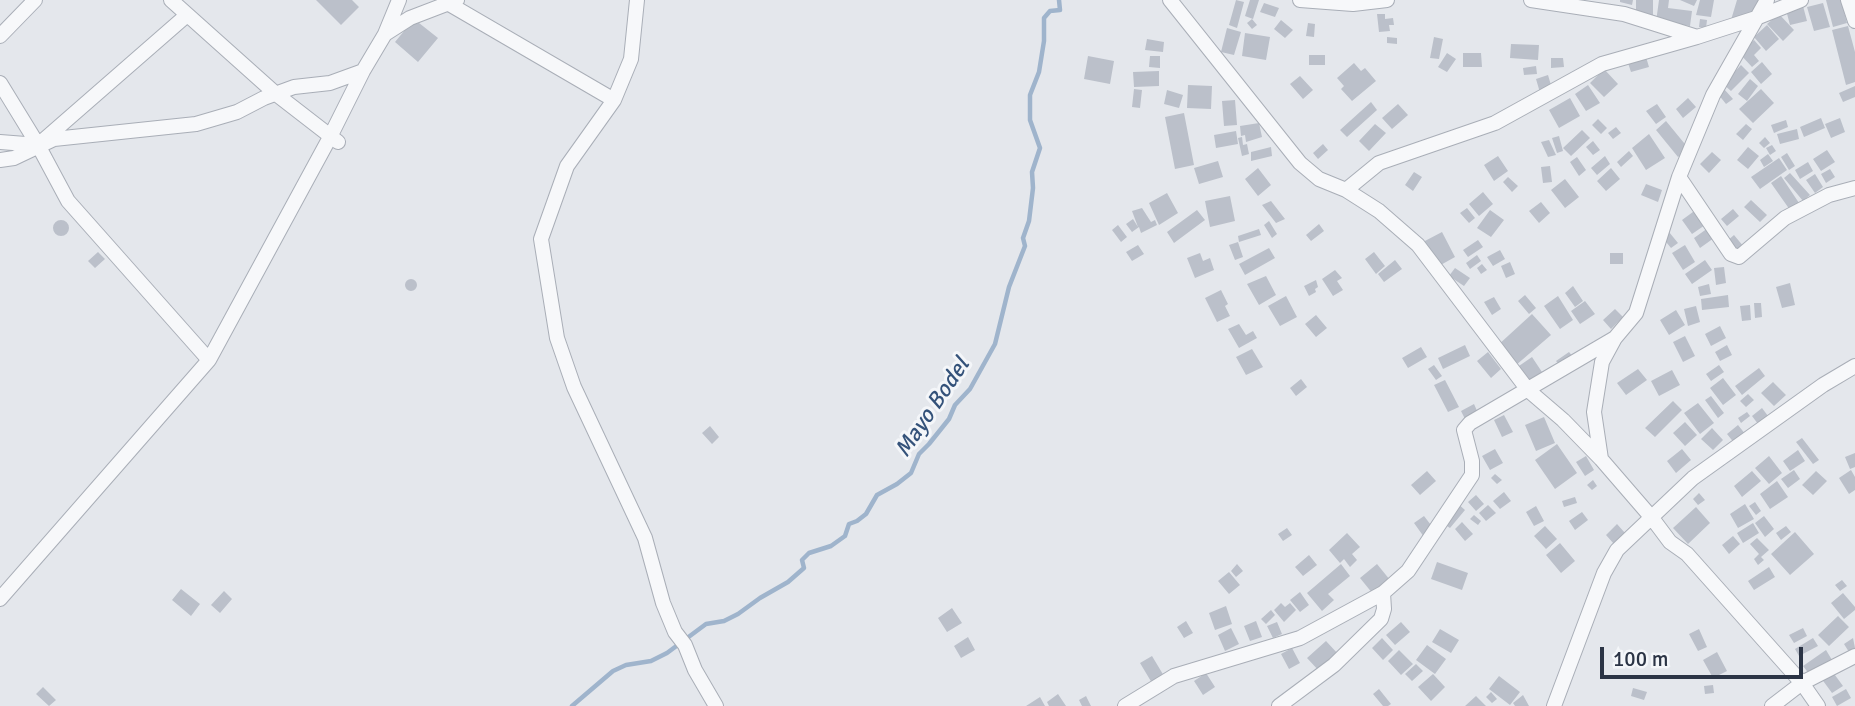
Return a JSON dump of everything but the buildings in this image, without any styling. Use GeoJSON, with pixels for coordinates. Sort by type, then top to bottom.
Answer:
{"type":"FeatureCollection","features":[{"type":"Feature","properties":{"kind":"street"},"geometry":{"type":"LineString","coordinates":[[0,36],[35,0]]}},
{"type":"Feature","properties":{"kind":"street"},"geometry":{"type":"LineString","coordinates":[[171,0],[276,94],[334,139]]}},
{"type":"Feature","properties":{"kind":"street"},"geometry":{"type":"LineString","coordinates":[[0,599],[209,360],[334,139],[363,71],[385,34],[399,0]]}},
{"type":"Feature","properties":{"kind":"street"},"geometry":{"type":"LineString","coordinates":[[637,0],[631,59],[614,100],[567,166],[541,239],[557,338],[574,387],[645,538],[663,603],[675,632],[685,645],[695,670],[716,706]]}},
{"type":"Feature","properties":{"kind":"street"},"geometry":{"type":"LineString","coordinates":[[1170,0],[1300,163],[1319,179],[1346,190],[1380,211],[1418,246],[1528,390],[1563,420],[1601,459],[1670,542],[1687,554],[1802,683],[1818,706]]}},
{"type":"Feature","properties":{"kind":"street"},"geometry":{"type":"LineString","coordinates":[[1300,0],[1353,4],[1387,0]]}},
{"type":"Feature","properties":{"kind":"street"},"geometry":{"type":"LineString","coordinates":[[1531,0],[1624,14],[1697,37]]}},
{"type":"Feature","properties":{"kind":"street"},"geometry":{"type":"LineString","coordinates":[[1601,459],[1594,412],[1602,362],[1615,338],[1636,313],[1679,177],[1713,94],[1767,0]]}},
{"type":"Feature","properties":{"kind":"street"},"geometry":{"type":"LineString","coordinates":[[1346,190],[1379,163],[1495,123],[1602,64],[1697,37],[1801,0]]}},
{"type":"Feature","properties":{"kind":"street"},"geometry":{"type":"LineString","coordinates":[[1848,0],[1855,21]]}},
{"type":"Feature","properties":{"kind":"street"},"geometry":{"type":"LineString","coordinates":[[385,34],[410,18],[449,1],[614,100]]}},
{"type":"Feature","properties":{"kind":"street"},"geometry":{"type":"LineString","coordinates":[[0,142],[38,145],[187,15]]}},
{"type":"Feature","properties":{"kind":"street"},"geometry":{"type":"LineString","coordinates":[[0,160],[14,158],[54,139],[196,124],[237,112],[295,87],[330,83],[363,71]]}},
{"type":"Feature","properties":{"kind":"street"},"geometry":{"type":"LineString","coordinates":[[0,83],[68,201],[209,360]]}},
{"type":"Feature","properties":{"kind":"street"},"geometry":{"type":"LineString","coordinates":[[1679,177],[1731,254],[1739,257],[1785,218],[1829,195],[1855,188]]}},
{"type":"Feature","properties":{"kind":"street"},"geometry":{"type":"LineString","coordinates":[[1125,706],[1174,676],[1300,638],[1383,593],[1408,571],[1472,475],[1472,461],[1464,430],[1469,423],[1615,338]]}},
{"type":"Feature","properties":{"kind":"street"},"geometry":{"type":"LineString","coordinates":[[1554,706],[1604,573],[1617,550],[1653,519],[1657,511],[1693,478],[1822,386],[1855,366]]}},
{"type":"Feature","properties":{"kind":"street"},"geometry":{"type":"LineString","coordinates":[[1279,706],[1334,665],[1381,620],[1384,609],[1383,593]]}},
{"type":"Feature","properties":{"kind":"street"},"geometry":{"type":"LineString","coordinates":[[1772,706],[1802,683],[1855,656]]}},
{"type":"Feature","properties":{"kind":"waterway","name":"Mayo Bodel"},"geometry":{"type":"LineString","coordinates":[[572,706],[613,671],[626,665],[651,661],[667,653],[706,624],[724,621],[738,614],[788,582],[804,568],[802,560],[809,553],[831,546],[845,536],[849,524],[866,514],[877,495],[911,473],[919,454],[970,389],[995,344],[1009,287],[1025,246],[1023,238],[1029,221],[1032,172],[1040,148],[1030,120],[1030,95],[1039,72],[1044,41],[1044,18],[1050,11],[1060,10],[1059,0]]}}]}
